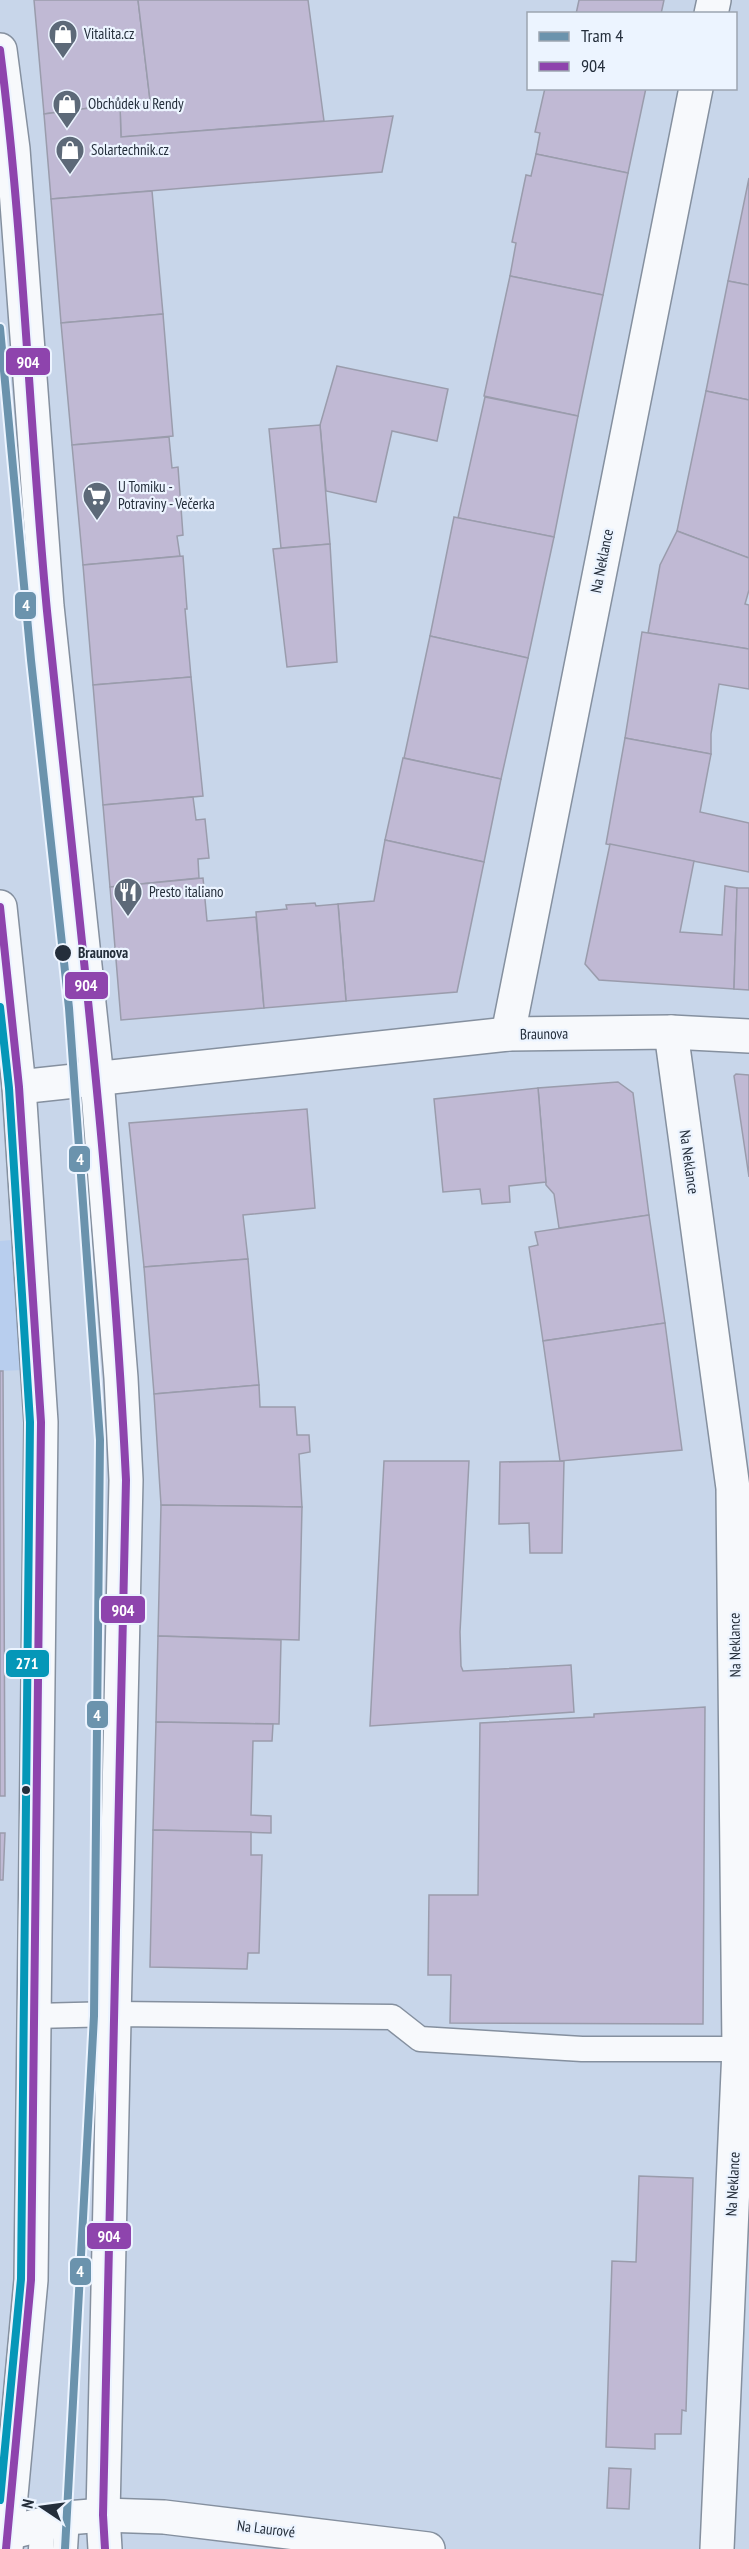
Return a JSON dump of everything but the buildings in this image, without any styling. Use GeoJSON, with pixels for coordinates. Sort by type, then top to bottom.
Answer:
{"type":"FeatureCollection","features":[{"type":"Feature","properties":{"kind":"main road"},"geometry":{"type":"LineString","coordinates":[[0,50],[13,149],[47,606],[97,1078],[121,1378],[126,1480],[103,2515],[105,2549]]}},
{"type":"Feature","properties":{"kind":"main road","name":"Na Neklance"},"geometry":{"type":"LineString","coordinates":[[508,1034],[696,90]]}},
{"type":"Feature","properties":{"kind":"main road"},"geometry":{"type":"LineString","coordinates":[[0,906],[18,1087],[41,1422],[32,2280],[4,2539]]}},
{"type":"Feature","properties":{"kind":"main road","name":"Braunova"},"geometry":{"type":"LineString","coordinates":[[18,1087],[508,1034],[671,1032],[749,1036]]}},
{"type":"Feature","properties":{"kind":"main road","name":"Na Neklance"},"geometry":{"type":"LineString","coordinates":[[671,1032],[733,1488],[739,2049],[717,2549]]}},
{"type":"Feature","properties":{"kind":"main road","name":"Na Laurové"},"geometry":{"type":"LineString","coordinates":[[4,2539],[54,2535],[103,2515],[164,2517],[367,2545],[428,2549]]}},
{"type":"Feature","properties":{"kind":"lane"},"geometry":{"type":"LineString","coordinates":[[35,2016],[115,2014],[392,2016],[420,2039],[582,2049],[739,2049]]}},
{"type":"Feature","properties":{"kind":"shaded area"},"geometry":{"type":"Polygon","coordinates":[[[12,1240],[24,1370],[0,1371],[0,1241],[12,1240]]]}},
{"type":"Feature","properties":{"kind":"tram line","name":"4"},"geometry":{"type":"LineString","coordinates":[[0,328],[31,660],[69,1008],[100,1440],[94,2016],[65,2549]]}},
{"type":"Feature","properties":{"kind":"transit line","name":"904"},"geometry":{"type":"LineString","coordinates":[[0,50],[21,260],[47,611],[103,1153],[126,1480],[103,2515],[105,2549]]}},
{"type":"Feature","properties":{"kind":"transit line","name":"904"},"geometry":{"type":"LineString","coordinates":[[0,907],[19,1087],[41,1422],[31,2280],[6,2549]]}},
{"type":"Feature","properties":{"kind":"transit line","name":"271"},"geometry":{"type":"LineString","coordinates":[[0,1007],[9,1088],[30,1422],[21,2279],[0,2500]]}},
{"type":"Feature","properties":{"kind":"place","name":"Vitalita.cz"},"geometry":{"type":"Point","coordinates":[63,60]}},
{"type":"Feature","properties":{"kind":"place","name":"Obchůdek u Rendy"},"geometry":{"type":"Point","coordinates":[67,130]}},
{"type":"Feature","properties":{"kind":"place","name":"Solartechnik.cz"},"geometry":{"type":"Point","coordinates":[70,176]}},
{"type":"Feature","properties":{"kind":"place","name":"U Tomiku - Potraviny - Večerka"},"geometry":{"type":"Point","coordinates":[97,522]}},
{"type":"Feature","properties":{"kind":"place","name":"Presto italiano"},"geometry":{"type":"Point","coordinates":[128,918]}},
{"type":"Feature","properties":{"kind":"place","name":"Braunova"},"geometry":{"type":"Point","coordinates":[63,953]}}]}
